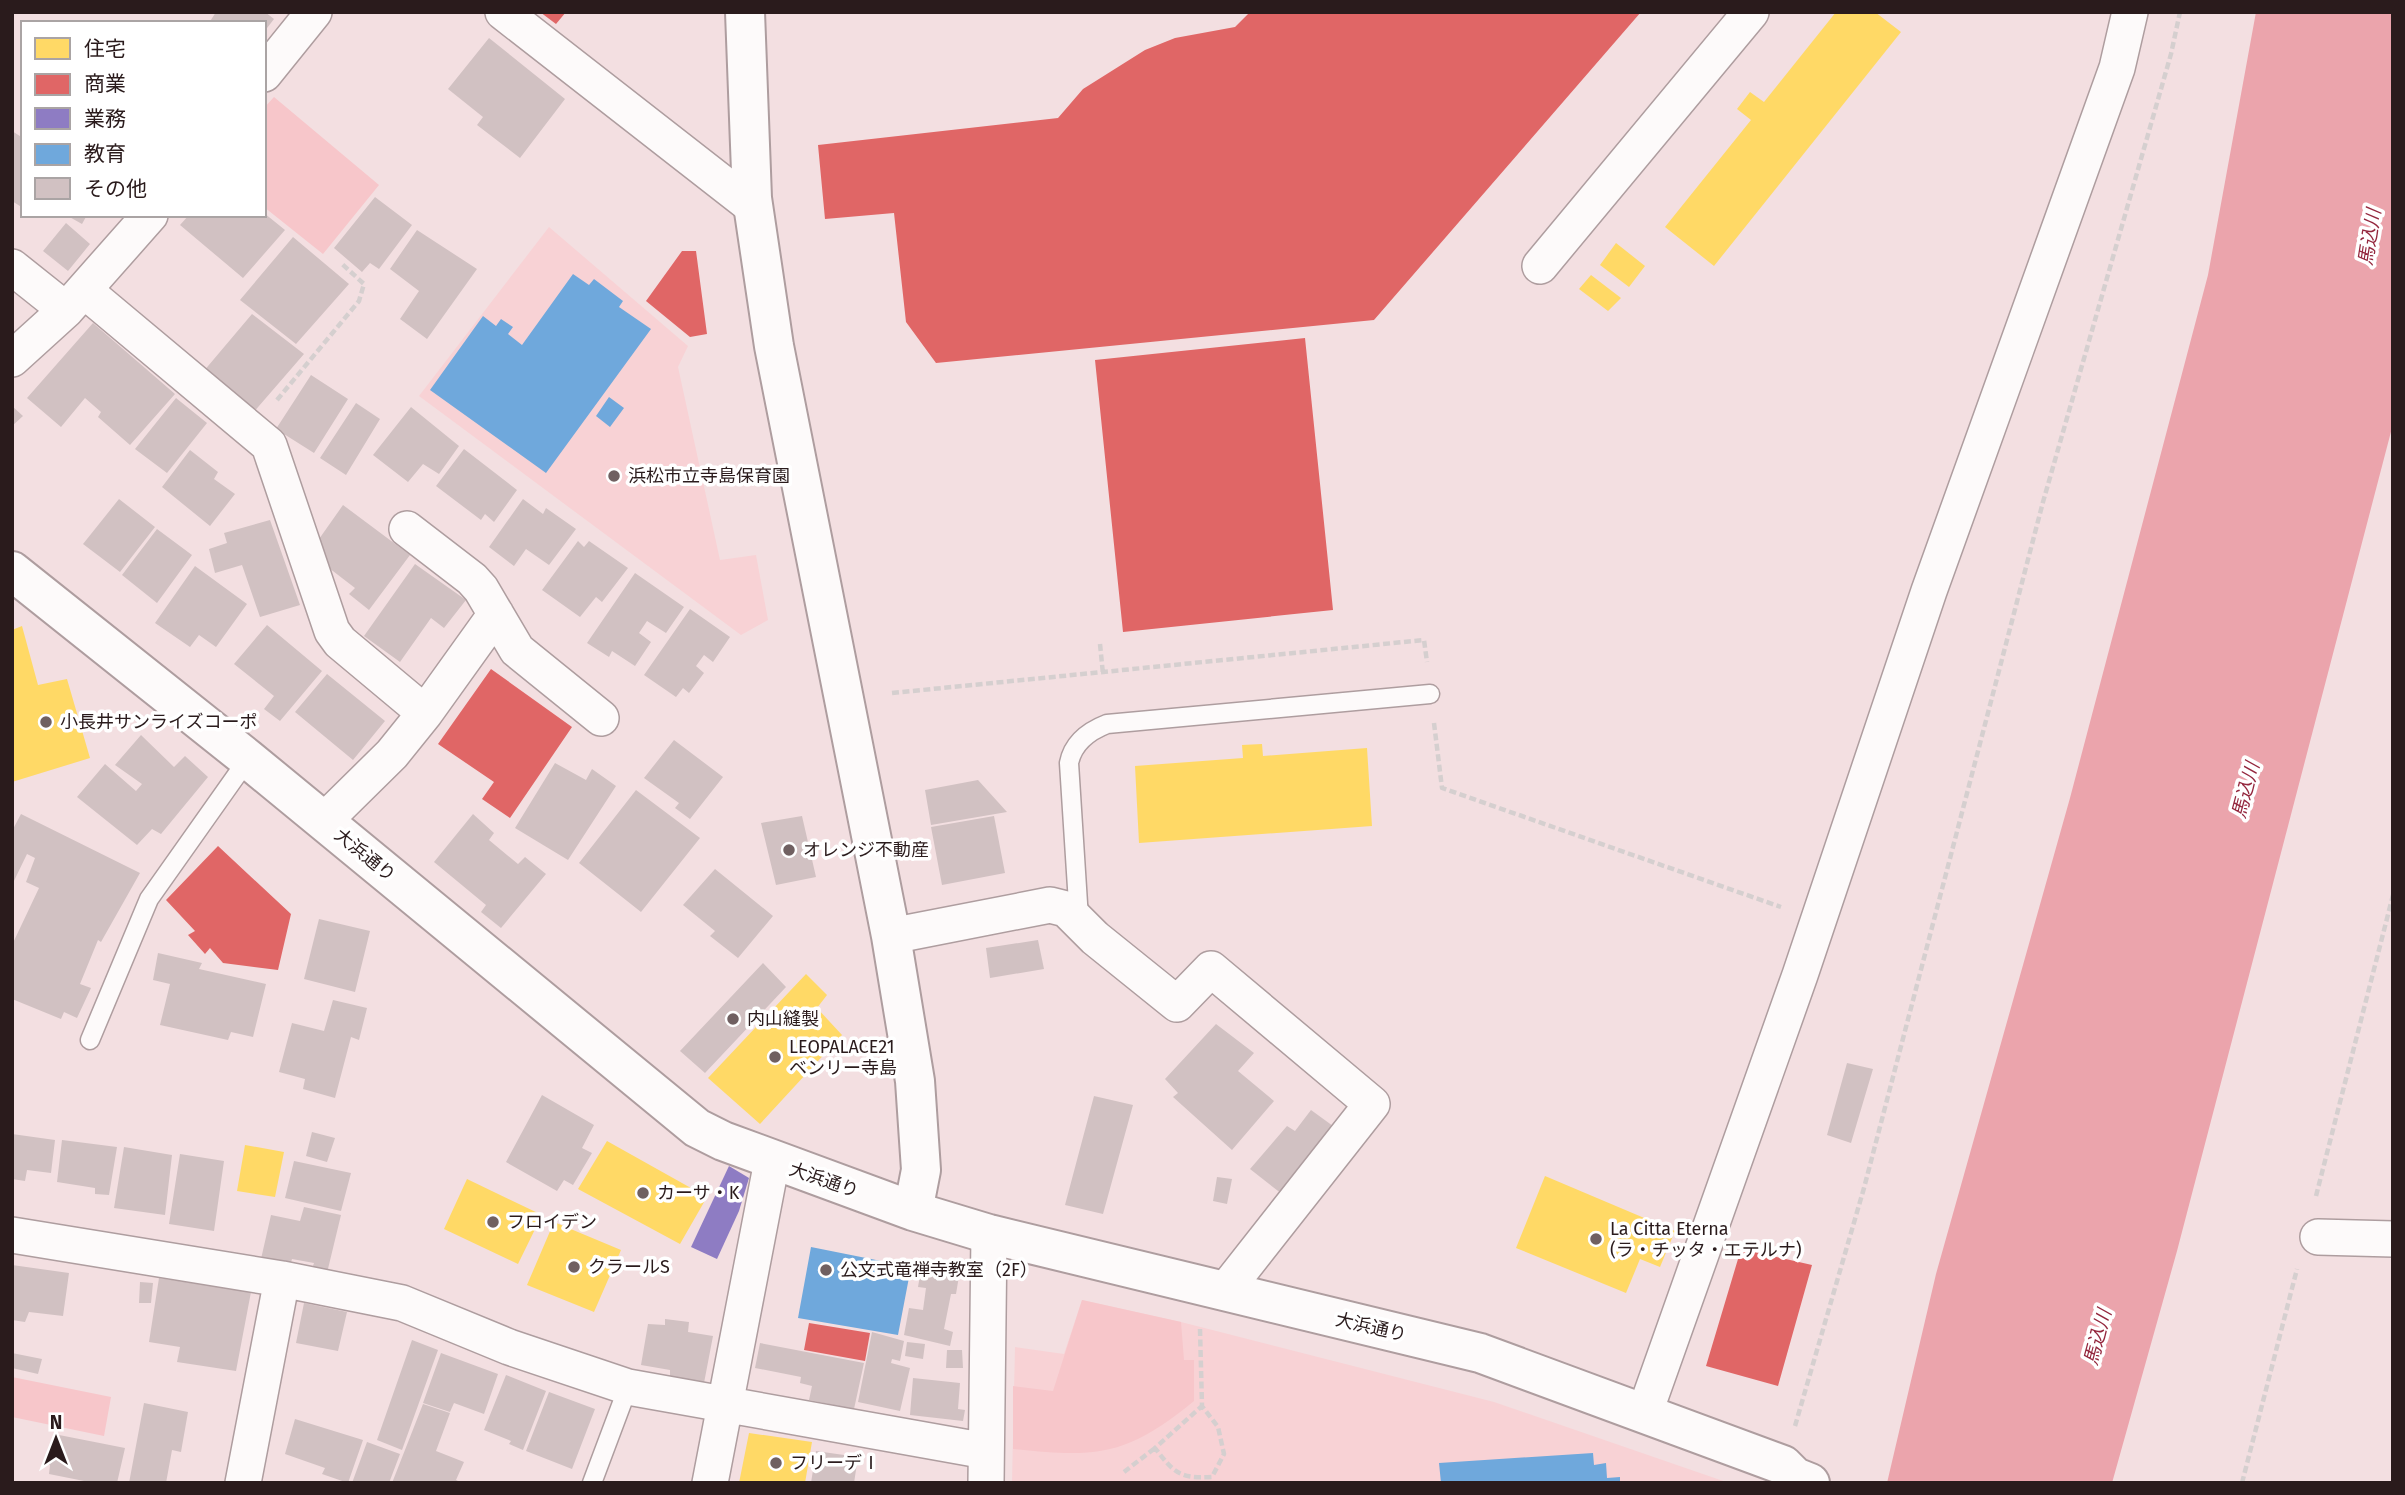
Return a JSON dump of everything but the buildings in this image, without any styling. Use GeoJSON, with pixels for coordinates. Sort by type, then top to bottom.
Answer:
{"type":"FeatureCollection","features":[{"type":"Feature","properties":{"kind":"street"},"geometry":{"type":"LineString","coordinates":[[266,72],[314,12]]}},
{"type":"Feature","properties":{"kind":"street"},"geometry":{"type":"LineString","coordinates":[[503,12],[753,206]]}},
{"type":"Feature","properties":{"kind":"street"},"geometry":{"type":"LineString","coordinates":[[745,12],[753,206],[792,445],[891,936],[916,1093],[921,1170],[913,1211]]}},
{"type":"Feature","properties":{"kind":"street"},"geometry":{"type":"LineString","coordinates":[[1540,266],[1751,12]]}},
{"type":"Feature","properties":{"kind":"street"},"geometry":{"type":"LineString","coordinates":[[1645,1412],[1819,920],[1929,591],[2117,68],[2130,12]]}},
{"type":"Feature","properties":{"kind":"street"},"geometry":{"type":"LineString","coordinates":[[12,359],[75,301],[148,217]]}},
{"type":"Feature","properties":{"kind":"street"},"geometry":{"type":"LineString","coordinates":[[12,267],[75,301],[269,445],[331,631],[340,642],[425,713]]}},
{"type":"Feature","properties":{"kind":"street"},"geometry":{"type":"LineString","coordinates":[[407,529],[472,579],[522,656],[601,718]]}},
{"type":"Feature","properties":{"kind":"street","name":"大浜通り"},"geometry":{"type":"LineString","coordinates":[[12,571],[248,759],[697,1128],[772,1161],[913,1211],[989,1234],[1480,1353],[1645,1412],[1796,1475]]}},
{"type":"Feature","properties":{"kind":"street"},"geometry":{"type":"LineString","coordinates":[[324,821],[392,754],[496,614]]}},
{"type":"Feature","properties":{"kind":"street"},"geometry":{"type":"LineString","coordinates":[[891,936],[1050,905],[1066,909],[1178,1004],[1211,969],[1372,1104],[1224,1292]]}},
{"type":"Feature","properties":{"kind":"street"},"geometry":{"type":"LineString","coordinates":[[710,1483],[772,1161]]}},
{"type":"Feature","properties":{"kind":"street"},"geometry":{"type":"LineString","coordinates":[[12,1235],[282,1279],[402,1303],[509,1347],[628,1387],[726,1405],[986,1467],[989,1234]]}},
{"type":"Feature","properties":{"kind":"street"},"geometry":{"type":"LineString","coordinates":[[2318,1237],[2393,1238]]}},
{"type":"Feature","properties":{"kind":"street"},"geometry":{"type":"LineString","coordinates":[[243,1483],[282,1279]]}},
{"type":"Feature","properties":{"kind":"lane"},"geometry":{"type":"LineString","coordinates":[[1079,922],[1069,763],[1072,750],[1093,730],[1107,724],[1430,694]]}},
{"type":"Feature","properties":{"kind":"lane"},"geometry":{"type":"LineString","coordinates":[[90,1040],[149,899],[248,759]]}},
{"type":"Feature","properties":{"kind":"lane"},"geometry":{"type":"LineString","coordinates":[[592,1483],[628,1387]]}},
{"type":"Feature","properties":{"kind":"path"},"geometry":{"type":"LineString","coordinates":[[1796,1475],[1864,1188],[1993,687],[2171,54],[2180,12]]}},
{"type":"Feature","properties":{"kind":"path"},"geometry":{"type":"LineString","coordinates":[[252,430],[359,302],[364,284],[342,264]]}},
{"type":"Feature","properties":{"kind":"path"},"geometry":{"type":"LineString","coordinates":[[892,693],[1424,640],[1442,788],[1819,920]]}},
{"type":"Feature","properties":{"kind":"path"},"geometry":{"type":"LineString","coordinates":[[1100,644],[1103,674]]}},
{"type":"Feature","properties":{"kind":"path"},"geometry":{"type":"LineString","coordinates":[[2315,1199],[2393,895]]}},
{"type":"Feature","properties":{"kind":"path"},"geometry":{"type":"LineString","coordinates":[[2242,1483],[2298,1266]]}},
{"type":"Feature","properties":{"kind":"path"},"geometry":{"type":"LineString","coordinates":[[1155,1448],[1171,1468],[1189,1478],[1212,1477],[1224,1454],[1218,1427],[1202,1406],[1199,1322]]}},
{"type":"Feature","properties":{"kind":"path"},"geometry":{"type":"LineString","coordinates":[[1124,1472],[1202,1406]]}},
{"type":"Feature","properties":{"kind":"shaded area"},"geometry":{"type":"Polygon","coordinates":[[[274,97],[379,185],[323,254],[266,209],[266,106],[274,97]]]}},
{"type":"Feature","properties":{"kind":"shaded area","name":"浜松市立寺島保育園"},"geometry":{"type":"Polygon","coordinates":[[[549,227],[688,346],[678,367],[720,560],[756,555],[768,620],[741,635],[419,396],[549,227]]]}},
{"type":"Feature","properties":{"kind":"shaded area"},"geometry":{"type":"Polygon","coordinates":[[[1082,1300],[1181,1322],[1494,1402],[1729,1483],[1012,1483],[1015,1347],[1064,1354],[1082,1300]]]}},
{"type":"Feature","properties":{"kind":"shaded area"},"geometry":{"type":"Polygon","coordinates":[[[1082,1300],[1181,1322],[1184,1360],[1194,1360],[1194,1401],[1149,1433],[1110,1449],[1068,1453],[1013,1449],[1013,1386],[1053,1391],[1082,1300]]]}},
{"type":"Feature","properties":{"kind":"shaded area"},"geometry":{"type":"Polygon","coordinates":[[[12,1377],[111,1397],[104,1436],[12,1417],[12,1377]]]}},
{"type":"Feature","properties":{"kind":"water","name":"馬込川"},"geometry":{"type":"Polygon","coordinates":[[[2256,12],[2393,12],[2393,424],[2177,1251],[2112,1483],[1887,1483],[1936,1274],[2070,798],[2208,275],[2256,12]]]}},
{"type":"Feature","properties":{"kind":"place","name":"浜松市立寺島保育園"},"geometry":{"type":"Point","coordinates":[614,476]}},
{"type":"Feature","properties":{"kind":"place","name":"小長井サンライズコーポ"},"geometry":{"type":"Point","coordinates":[46,722]}},
{"type":"Feature","properties":{"kind":"place","name":"オレンジ不動産"},"geometry":{"type":"Point","coordinates":[789,850]}},
{"type":"Feature","properties":{"kind":"place","name":"内山縫製"},"geometry":{"type":"Point","coordinates":[733,1019]}},
{"type":"Feature","properties":{"kind":"place","name":"LEOPALACE21 ベンリー寺島"},"geometry":{"type":"Point","coordinates":[775,1057]}},
{"type":"Feature","properties":{"kind":"place","name":"カーサ・K"},"geometry":{"type":"Point","coordinates":[643,1193]}},
{"type":"Feature","properties":{"kind":"place","name":"フロイデン"},"geometry":{"type":"Point","coordinates":[493,1222]}},
{"type":"Feature","properties":{"kind":"place","name":"La Citta Eterna (ラ・チッタ・エテルナ)"},"geometry":{"type":"Point","coordinates":[1596,1239]}},
{"type":"Feature","properties":{"kind":"place","name":"クラールS"},"geometry":{"type":"Point","coordinates":[574,1267]}},
{"type":"Feature","properties":{"kind":"place","name":"公文式竜禅寺教室（2F）"},"geometry":{"type":"Point","coordinates":[826,1270]}},
{"type":"Feature","properties":{"kind":"place","name":"フリーデⅠ"},"geometry":{"type":"Point","coordinates":[776,1463]}}]}
